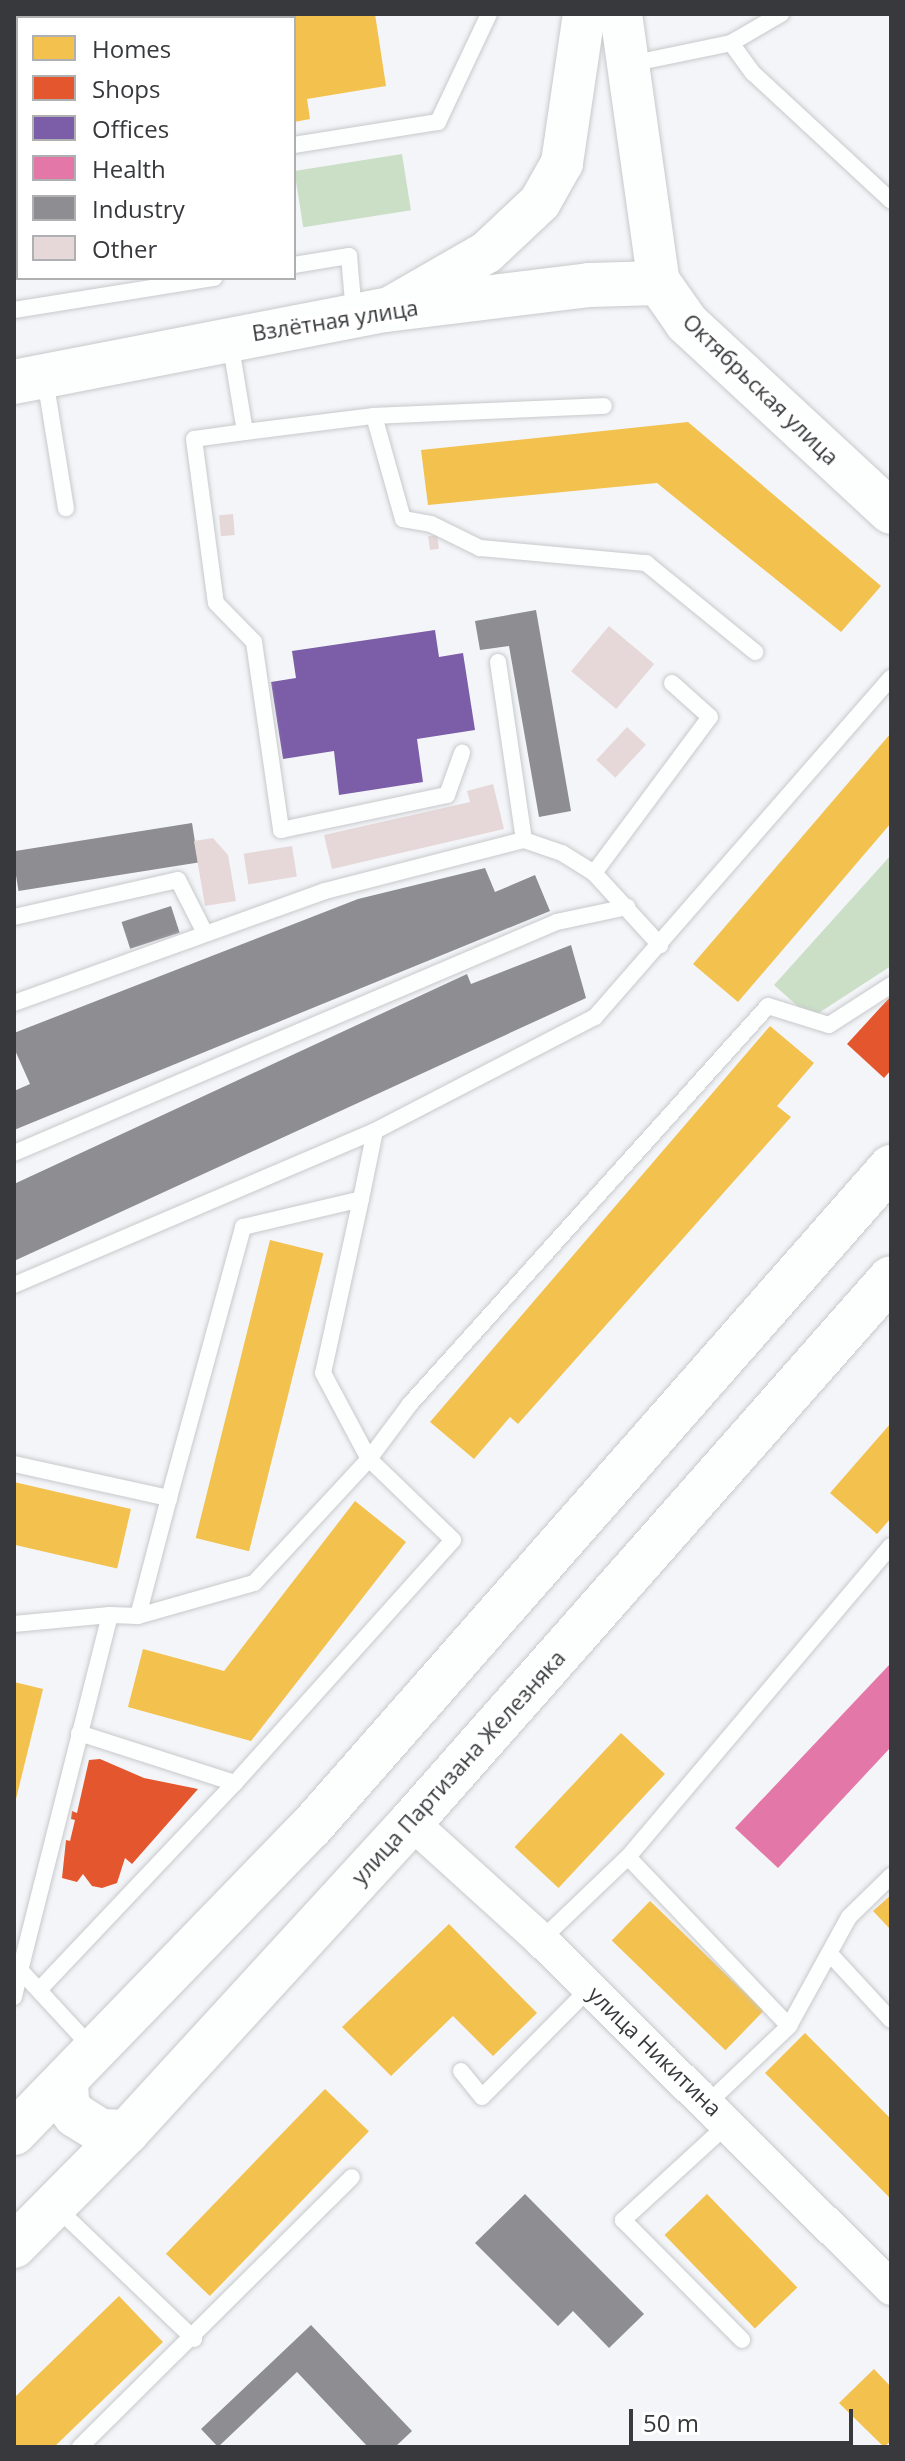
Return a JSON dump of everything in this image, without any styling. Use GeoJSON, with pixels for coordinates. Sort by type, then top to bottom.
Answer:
{"type":"FeatureCollection","features":[{"type":"Feature","properties":{"kind":"main road","name":"Взлётная улица"},"geometry":{"type":"LineString","coordinates":[[30,380],[229,337],[370,312],[589,285],[659,283]]}},
{"type":"Feature","properties":{"kind":"main road","name":"Октябрьская улица"},"geometry":{"type":"LineString","coordinates":[[659,283],[687,323],[891,512]]}},
{"type":"Feature","properties":{"kind":"main road"},"geometry":{"type":"LineString","coordinates":[[14,2133],[311,1827],[891,1167]]}},
{"type":"Feature","properties":{"kind":"main road","name":"улица Партизана Железняка"},"geometry":{"type":"LineString","coordinates":[[14,2246],[127,2132],[411,1822],[891,1278]]}},
{"type":"Feature","properties":{"kind":"main road"},"geometry":{"type":"LineString","coordinates":[[80,2066],[67,2104],[75,2115],[101,2131],[127,2132]]}},
{"type":"Feature","properties":{"kind":"street"},"geometry":{"type":"LineString","coordinates":[[370,312],[487,252],[540,202],[562,163],[584,14]]}},
{"type":"Feature","properties":{"kind":"street","name":"Октябрьская улица"},"geometry":{"type":"LineString","coordinates":[[621,14],[659,283]]}},
{"type":"Feature","properties":{"kind":"street","name":"улица Никитина"},"geometry":{"type":"LineString","coordinates":[[411,1822],[541,1940],[891,2288]]}},
{"type":"Feature","properties":{"kind":"lane"},"geometry":{"type":"LineString","coordinates":[[296,145],[438,122],[489,14]]}},
{"type":"Feature","properties":{"kind":"lane"},"geometry":{"type":"LineString","coordinates":[[629,64],[731,43],[781,14]]}},
{"type":"Feature","properties":{"kind":"lane"},"geometry":{"type":"LineString","coordinates":[[731,43],[753,73],[891,201]]}},
{"type":"Feature","properties":{"kind":"lane"},"geometry":{"type":"LineString","coordinates":[[296,265],[349,256],[370,312]]}},
{"type":"Feature","properties":{"kind":"lane"},"geometry":{"type":"LineString","coordinates":[[14,310],[202,280]]}},
{"type":"Feature","properties":{"kind":"lane"},"geometry":{"type":"LineString","coordinates":[[229,337],[245,432]]}},
{"type":"Feature","properties":{"kind":"lane"},"geometry":{"type":"LineString","coordinates":[[30,380],[66,508]]}},
{"type":"Feature","properties":{"kind":"lane"},"geometry":{"type":"LineString","coordinates":[[462,753],[447,795],[281,830],[254,642],[216,603],[194,439],[374,416],[604,406]]}},
{"type":"Feature","properties":{"kind":"lane"},"geometry":{"type":"LineString","coordinates":[[374,416],[403,519],[431,524],[480,548],[646,563],[755,652]]}},
{"type":"Feature","properties":{"kind":"lane"},"geometry":{"type":"LineString","coordinates":[[498,662],[524,840]]}},
{"type":"Feature","properties":{"kind":"lane"},"geometry":{"type":"LineString","coordinates":[[14,1285],[375,1131],[595,1017],[891,678]]}},
{"type":"Feature","properties":{"kind":"lane"},"geometry":{"type":"LineString","coordinates":[[594,873],[710,717],[672,683]]}},
{"type":"Feature","properties":{"kind":"lane"},"geometry":{"type":"LineString","coordinates":[[14,1003],[325,891],[524,840],[562,853],[594,873],[660,945]]}},
{"type":"Feature","properties":{"kind":"lane"},"geometry":{"type":"LineString","coordinates":[[14,917],[178,880],[205,933]]}},
{"type":"Feature","properties":{"kind":"lane"},"geometry":{"type":"LineString","coordinates":[[14,1153],[557,922],[627,907]]}},
{"type":"Feature","properties":{"kind":"lane"},"geometry":{"type":"LineString","coordinates":[[14,1624],[110,1615],[138,1616],[254,1583],[369,1459],[410,1404],[768,1006],[829,1025],[891,985]]}},
{"type":"Feature","properties":{"kind":"lane"},"geometry":{"type":"LineString","coordinates":[[39,1990],[235,1783],[453,1540],[369,1459],[323,1373],[375,1131]]}},
{"type":"Feature","properties":{"kind":"lane"},"geometry":{"type":"LineString","coordinates":[[138,1616],[243,1227],[361,1199]]}},
{"type":"Feature","properties":{"kind":"lane"},"geometry":{"type":"LineString","coordinates":[[14,1464],[169,1498]]}},
{"type":"Feature","properties":{"kind":"lane"},"geometry":{"type":"LineString","coordinates":[[541,1940],[628,1857],[891,1546]]}},
{"type":"Feature","properties":{"kind":"lane"},"geometry":{"type":"LineString","coordinates":[[14,1997],[110,1615]]}},
{"type":"Feature","properties":{"kind":"lane"},"geometry":{"type":"LineString","coordinates":[[79,1733],[235,1783]]}},
{"type":"Feature","properties":{"kind":"lane"},"geometry":{"type":"LineString","coordinates":[[628,1857],[789,2026]]}},
{"type":"Feature","properties":{"kind":"lane"},"geometry":{"type":"LineString","coordinates":[[742,2340],[623,2220],[718,2113],[789,2026],[831,1955],[849,1917],[891,1876]]}},
{"type":"Feature","properties":{"kind":"lane"},"geometry":{"type":"LineString","coordinates":[[831,1955],[891,2020]]}},
{"type":"Feature","properties":{"kind":"lane"},"geometry":{"type":"LineString","coordinates":[[20,1970],[39,1990],[80,2066]]}},
{"type":"Feature","properties":{"kind":"lane"},"geometry":{"type":"LineString","coordinates":[[461,2071],[482,2097],[590,1988]]}},
{"type":"Feature","properties":{"kind":"lane"},"geometry":{"type":"LineString","coordinates":[[80,2447],[194,2339],[352,2177]]}},
{"type":"Feature","properties":{"kind":"lane"},"geometry":{"type":"LineString","coordinates":[[55,2206],[194,2339]]}},
{"type":"Feature","properties":{"kind":"green space"},"geometry":{"type":"Polygon","coordinates":[[[402,154],[411,210],[303,227],[296,171],[402,154]]]}},
{"type":"Feature","properties":{"kind":"green space"},"geometry":{"type":"Polygon","coordinates":[[[891,855],[891,966],[811,1018],[774,985],[891,855]]]}},
{"type":"Feature","properties":{"kind":"building: Homes"},"geometry":{"type":"Polygon","coordinates":[[[375,14],[386,86],[307,99],[310,119],[296,122],[296,16],[202,16],[375,14]]]}},
{"type":"Feature","properties":{"kind":"building: Homes"},"geometry":{"type":"Polygon","coordinates":[[[16,45],[16,167],[14,167],[16,45]]]}},
{"type":"Feature","properties":{"kind":"building: Homes"},"geometry":{"type":"Polygon","coordinates":[[[688,422],[881,586],[841,632],[657,483],[428,505],[421,450],[688,422]]]}},
{"type":"Feature","properties":{"kind":"building: Homes"},"geometry":{"type":"Polygon","coordinates":[[[891,733],[891,823],[738,1002],[693,964],[891,733]]]}},
{"type":"Feature","properties":{"kind":"building: Homes"},"geometry":{"type":"Polygon","coordinates":[[[770,1026],[814,1063],[777,1106],[791,1117],[518,1424],[510,1417],[474,1459],[430,1422],[770,1026]]]}},
{"type":"Feature","properties":{"kind":"building: Homes"},"geometry":{"type":"Polygon","coordinates":[[[270,1240],[323,1253],[249,1551],[196,1538],[270,1240]]]}},
{"type":"Feature","properties":{"kind":"building: Homes"},"geometry":{"type":"Polygon","coordinates":[[[891,1423],[891,1518],[877,1534],[830,1493],[891,1423]]]}},
{"type":"Feature","properties":{"kind":"building: Homes"},"geometry":{"type":"Polygon","coordinates":[[[14,1482],[131,1509],[117,1568],[14,1545],[14,1482]]]}},
{"type":"Feature","properties":{"kind":"building: Homes"},"geometry":{"type":"Polygon","coordinates":[[[355,1501],[406,1542],[251,1741],[128,1707],[143,1649],[224,1671],[355,1501]]]}},
{"type":"Feature","properties":{"kind":"building: Homes"},"geometry":{"type":"Polygon","coordinates":[[[14,1682],[43,1689],[15,1803],[14,1803],[14,1682]]]}},
{"type":"Feature","properties":{"kind":"building: Homes"},"geometry":{"type":"Polygon","coordinates":[[[621,1733],[665,1774],[558,1888],[515,1847],[621,1733]]]}},
{"type":"Feature","properties":{"kind":"building: Homes"},"geometry":{"type":"Polygon","coordinates":[[[891,1895],[891,1930],[873,1911],[891,1895]]]}},
{"type":"Feature","properties":{"kind":"building: Homes"},"geometry":{"type":"Polygon","coordinates":[[[650,1901],[764,2011],[725,2050],[612,1941],[650,1901]]]}},
{"type":"Feature","properties":{"kind":"building: Homes"},"geometry":{"type":"Polygon","coordinates":[[[449,1924],[537,2013],[493,2056],[453,2016],[391,2076],[342,2027],[449,1924]]]}},
{"type":"Feature","properties":{"kind":"building: Homes"},"geometry":{"type":"Polygon","coordinates":[[[805,2033],[891,2119],[891,2199],[765,2073],[805,2033]]]}},
{"type":"Feature","properties":{"kind":"building: Homes"},"geometry":{"type":"Polygon","coordinates":[[[325,2089],[369,2131],[210,2296],[166,2254],[325,2089]]]}},
{"type":"Feature","properties":{"kind":"building: Homes"},"geometry":{"type":"Polygon","coordinates":[[[707,2194],[797,2288],[755,2328],[665,2235],[707,2194]]]}},
{"type":"Feature","properties":{"kind":"building: Homes"},"geometry":{"type":"Polygon","coordinates":[[[119,2296],[163,2342],[54,2447],[14,2447],[14,2398],[119,2296]]]}},
{"type":"Feature","properties":{"kind":"building: Homes"},"geometry":{"type":"Polygon","coordinates":[[[874,2369],[891,2387],[891,2441],[884,2447],[839,2403],[874,2369]]]}},
{"type":"Feature","properties":{"kind":"building: Shops"},"geometry":{"type":"Polygon","coordinates":[[[891,996],[891,1070],[884,1078],[847,1044],[891,996]]]}},
{"type":"Feature","properties":{"kind":"building: Shops"},"geometry":{"type":"Polygon","coordinates":[[[100,1759],[144,1778],[198,1789],[132,1864],[125,1858],[117,1883],[102,1888],[92,1886],[83,1874],[77,1882],[62,1878],[66,1840],[70,1841],[75,1820],[71,1819],[72,1811],[77,1813],[89,1760],[100,1759]]]}},
{"type":"Feature","properties":{"kind":"building: Offices"},"geometry":{"type":"Polygon","coordinates":[[[435,630],[439,657],[463,653],[475,730],[417,739],[423,782],[339,795],[334,751],[283,759],[271,682],[296,678],[292,651],[435,630]]]}},
{"type":"Feature","properties":{"kind":"building: Health"},"geometry":{"type":"Polygon","coordinates":[[[891,1663],[891,1747],[778,1868],[735,1828],[891,1663]]]}},
{"type":"Feature","properties":{"kind":"building: Industry"},"geometry":{"type":"Polygon","coordinates":[[[536,610],[571,811],[539,817],[509,646],[480,650],[475,621],[536,610]]]}},
{"type":"Feature","properties":{"kind":"building: Industry"},"geometry":{"type":"Polygon","coordinates":[[[192,823],[198,863],[18,891],[14,851],[192,823]]]}},
{"type":"Feature","properties":{"kind":"building: Industry"},"geometry":{"type":"Polygon","coordinates":[[[485,868],[495,892],[535,875],[550,911],[14,1130],[14,1091],[30,1084],[14,1048],[14,1033],[358,899],[485,868]]]}},
{"type":"Feature","properties":{"kind":"building: Industry"},"geometry":{"type":"Polygon","coordinates":[[[171,906],[180,933],[130,949],[122,922],[171,906]]]}},
{"type":"Feature","properties":{"kind":"building: Industry"},"geometry":{"type":"Polygon","coordinates":[[[571,945],[586,998],[14,1261],[14,1184],[467,974],[471,984],[571,945]]]}},
{"type":"Feature","properties":{"kind":"building: Industry"},"geometry":{"type":"Polygon","coordinates":[[[525,2194],[644,2314],[609,2348],[573,2311],[558,2326],[475,2243],[525,2194]]]}},
{"type":"Feature","properties":{"kind":"building: Industry"},"geometry":{"type":"Polygon","coordinates":[[[311,2325],[412,2431],[395,2447],[368,2447],[297,2372],[218,2447],[201,2429],[311,2325]]]}},
{"type":"Feature","properties":{"kind":"building: Other"},"geometry":{"type":"Polygon","coordinates":[[[233,514],[235,535],[221,536],[219,515],[233,514]]]}},
{"type":"Feature","properties":{"kind":"building: Other"},"geometry":{"type":"Polygon","coordinates":[[[437,535],[439,549],[430,550],[428,536],[437,535]]]}},
{"type":"Feature","properties":{"kind":"building: Other"},"geometry":{"type":"Polygon","coordinates":[[[609,626],[654,664],[616,709],[571,671],[609,626]]]}},
{"type":"Feature","properties":{"kind":"building: Other"},"geometry":{"type":"Polygon","coordinates":[[[627,727],[646,745],[615,778],[596,760],[627,727]]]}},
{"type":"Feature","properties":{"kind":"building: Other"},"geometry":{"type":"Polygon","coordinates":[[[493,784],[504,829],[332,869],[324,835],[470,802],[467,791],[493,784]]]}},
{"type":"Feature","properties":{"kind":"building: Other"},"geometry":{"type":"Polygon","coordinates":[[[213,838],[228,855],[236,901],[205,906],[194,841],[213,838]]]}},
{"type":"Feature","properties":{"kind":"building: Other"},"geometry":{"type":"Polygon","coordinates":[[[292,846],[297,877],[248,884],[244,854],[292,846]]]}}]}
